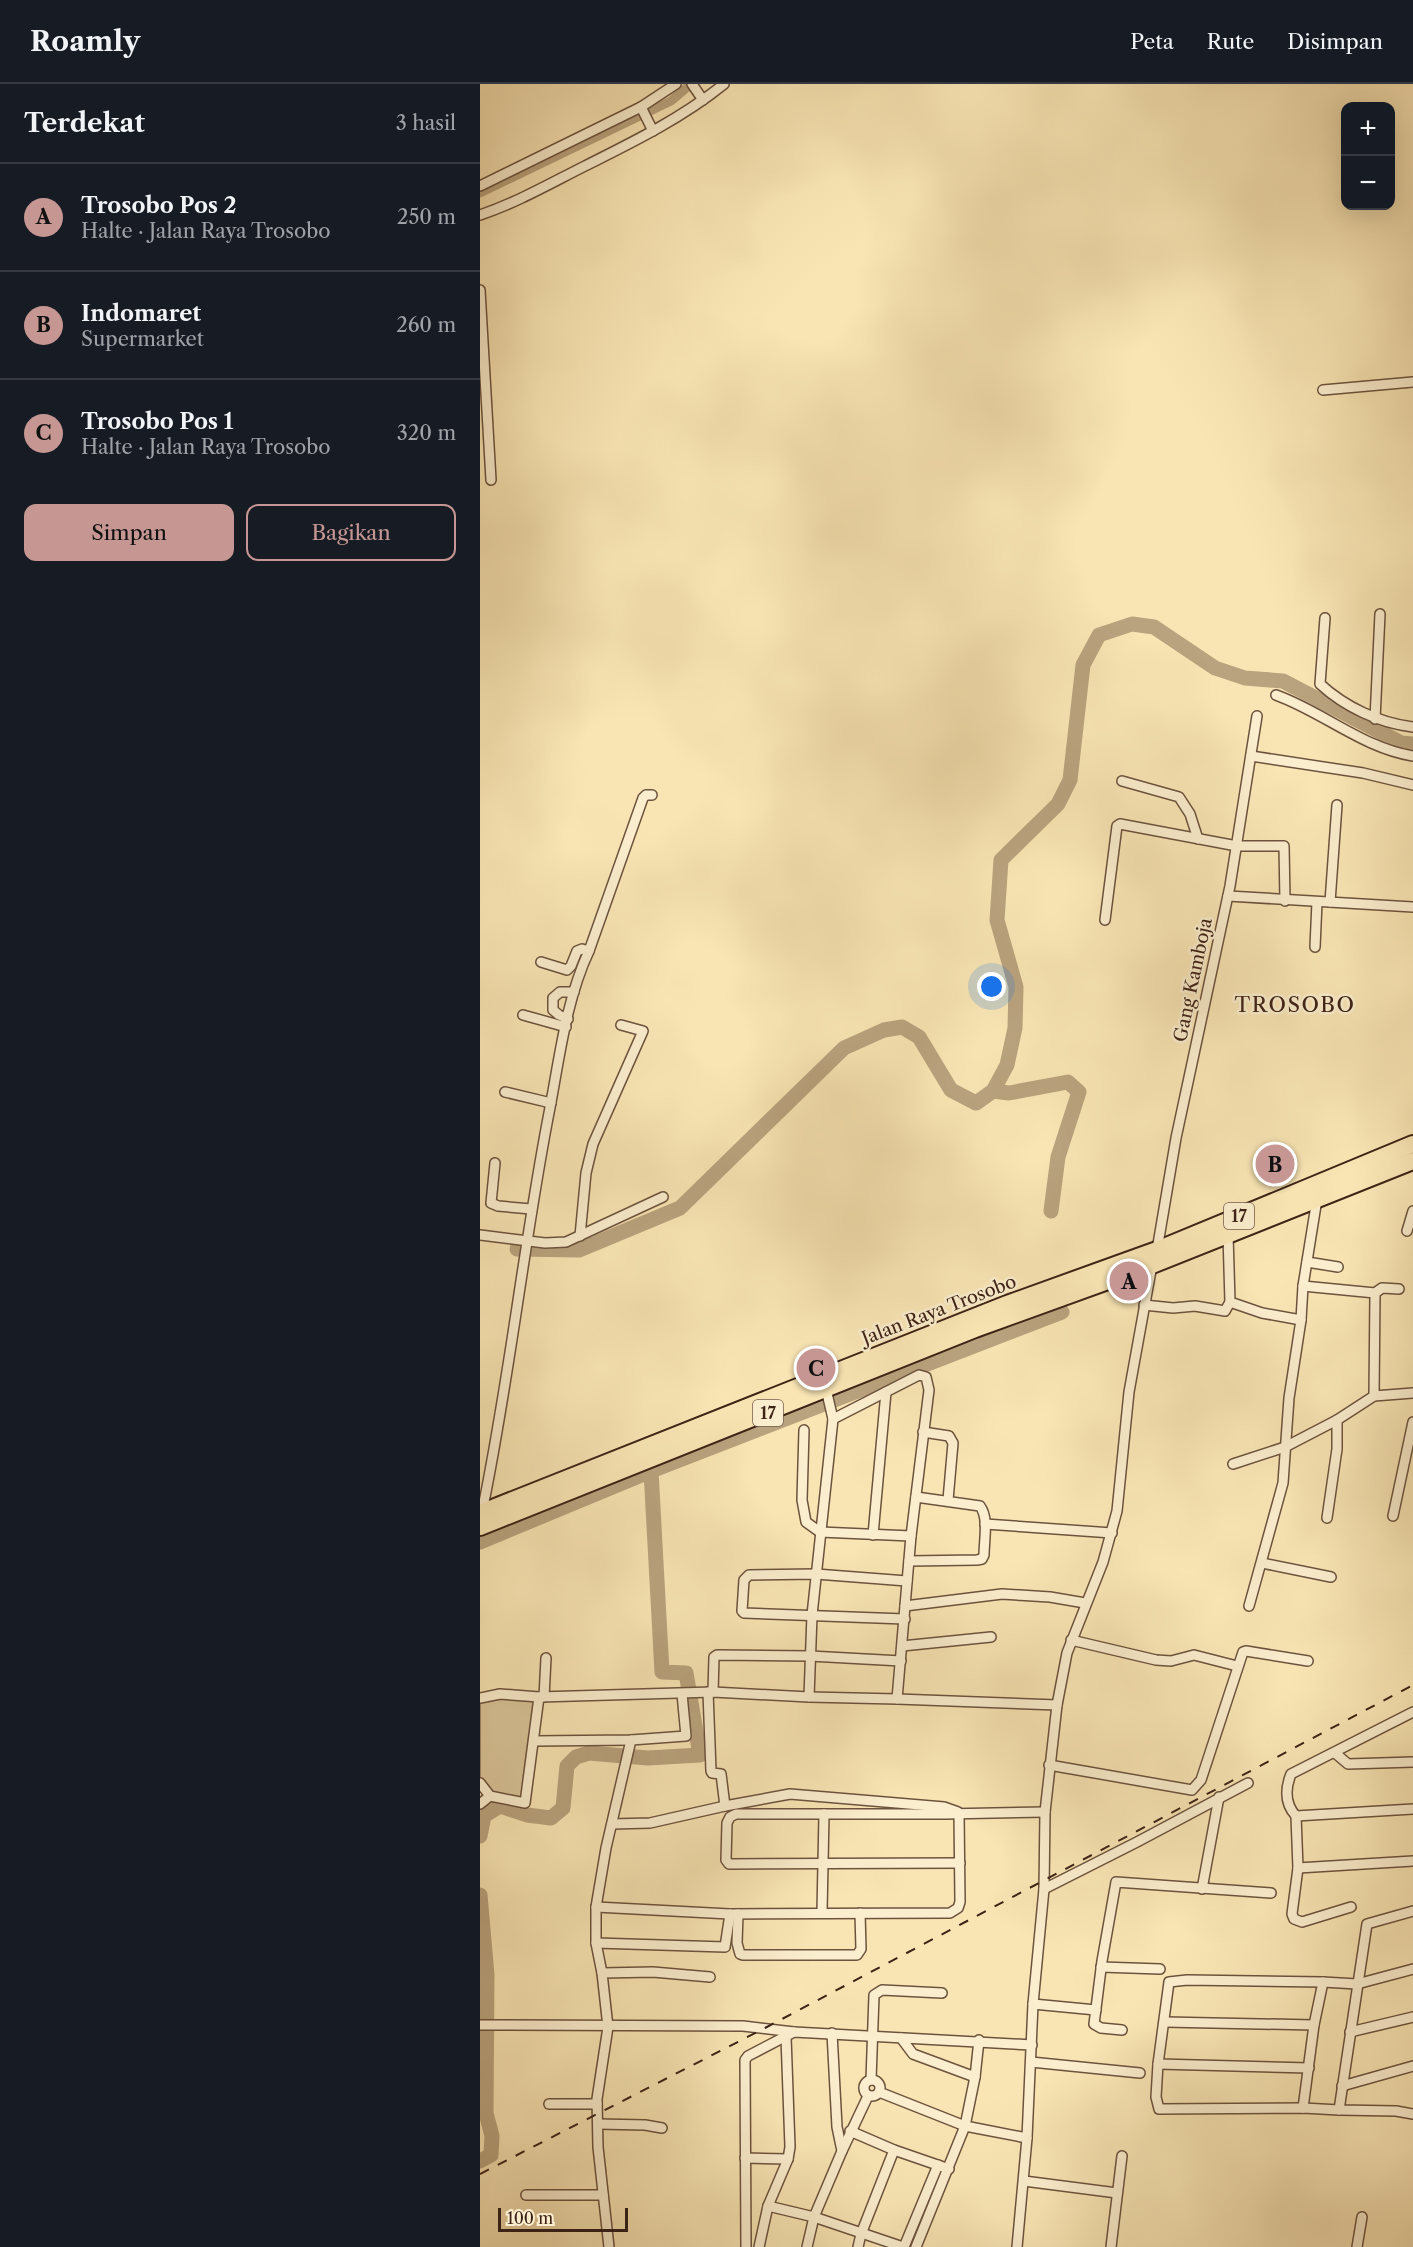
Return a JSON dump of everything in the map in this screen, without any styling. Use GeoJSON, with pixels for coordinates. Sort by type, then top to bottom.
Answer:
{"type":"FeatureCollection","features":[{"type":"Feature","properties":{"kind":"highway","name":"Jalan Raya Trosobo"},"geometry":{"type":"LineString","coordinates":[[1154,1258],[1413,1144]]}},
{"type":"Feature","properties":{"kind":"highway","name":"Jalan Raya Trosobo"},"geometry":{"type":"LineString","coordinates":[[481,1518],[943,1329],[1228,1235],[1413,1161]]}},
{"type":"Feature","properties":{"kind":"highway","name":"Jalan Raya Trosobo"},"geometry":{"type":"LineString","coordinates":[[481,1518],[826,1391],[1059,1292]]}},
{"type":"Feature","properties":{"kind":"street"},"geometry":{"type":"LineString","coordinates":[[480,186],[642,110],[676,84]]}},
{"type":"Feature","properties":{"kind":"street"},"geometry":{"type":"LineString","coordinates":[[692,84],[702,98]]}},
{"type":"Feature","properties":{"kind":"street"},"geometry":{"type":"LineString","coordinates":[[480,215],[558,180],[652,129],[724,84]]}},
{"type":"Feature","properties":{"kind":"street"},"geometry":{"type":"LineString","coordinates":[[642,110],[652,129]]}},
{"type":"Feature","properties":{"kind":"street"},"geometry":{"type":"LineString","coordinates":[[480,290],[491,480]]}},
{"type":"Feature","properties":{"kind":"street"},"geometry":{"type":"LineString","coordinates":[[1323,390],[1413,382]]}},
{"type":"Feature","properties":{"kind":"street"},"geometry":{"type":"LineString","coordinates":[[1375,718],[1380,614]]}},
{"type":"Feature","properties":{"kind":"street"},"geometry":{"type":"LineString","coordinates":[[1325,618],[1320,684],[1351,706],[1375,718],[1413,727]]}},
{"type":"Feature","properties":{"kind":"street"},"geometry":{"type":"LineString","coordinates":[[1276,695],[1296,702],[1372,744],[1413,756]]}},
{"type":"Feature","properties":{"kind":"street","name":"Gang Kamboja"},"geometry":{"type":"LineString","coordinates":[[1017,2246],[1028,2139],[1033,2004],[1044,1889],[1045,1812],[1057,1705],[1071,1640],[1103,1562],[1117,1510],[1129,1392],[1144,1305],[1176,1138],[1228,896],[1257,716]]}},
{"type":"Feature","properties":{"kind":"street"},"geometry":{"type":"LineString","coordinates":[[1251,756],[1363,773],[1413,785]]}},
{"type":"Feature","properties":{"kind":"street"},"geometry":{"type":"LineString","coordinates":[[1122,781],[1179,797],[1190,814],[1198,839]]}},
{"type":"Feature","properties":{"kind":"street"},"geometry":{"type":"LineString","coordinates":[[481,1518],[525,1258],[531,1209],[578,974],[590,951],[643,798],[646,795],[652,795]]}},
{"type":"Feature","properties":{"kind":"street"},"geometry":{"type":"LineString","coordinates":[[1330,902],[1337,806]]}},
{"type":"Feature","properties":{"kind":"street"},"geometry":{"type":"LineString","coordinates":[[1105,920],[1118,825],[1237,846],[1285,847],[1286,901]]}},
{"type":"Feature","properties":{"kind":"street"},"geometry":{"type":"LineString","coordinates":[[1228,896],[1286,901],[1413,906]]}},
{"type":"Feature","properties":{"kind":"street"},"geometry":{"type":"LineString","coordinates":[[1315,948],[1317,902]]}},
{"type":"Feature","properties":{"kind":"street"},"geometry":{"type":"LineString","coordinates":[[541,962],[567,970],[577,951],[582,949],[590,951]]}},
{"type":"Feature","properties":{"kind":"street"},"geometry":{"type":"LineString","coordinates":[[567,1023],[553,1010],[553,998],[560,992],[574,992]]}},
{"type":"Feature","properties":{"kind":"street"},"geometry":{"type":"LineString","coordinates":[[523,1015],[567,1023]]}},
{"type":"Feature","properties":{"kind":"street"},"geometry":{"type":"LineString","coordinates":[[580,1236],[586,1173],[593,1144],[643,1031],[621,1025]]}},
{"type":"Feature","properties":{"kind":"street"},"geometry":{"type":"LineString","coordinates":[[505,1092],[551,1103]]}},
{"type":"Feature","properties":{"kind":"street"},"geometry":{"type":"LineString","coordinates":[[495,1163],[491,1203],[498,1206],[531,1209]]}},
{"type":"Feature","properties":{"kind":"street"},"geometry":{"type":"LineString","coordinates":[[480,1235],[527,1243],[572,1240],[663,1197]]}},
{"type":"Feature","properties":{"kind":"street"},"geometry":{"type":"LineString","coordinates":[[1249,1606],[1283,1484],[1289,1398],[1306,1262],[1317,1199]]}},
{"type":"Feature","properties":{"kind":"street"},"geometry":{"type":"LineString","coordinates":[[1407,1231],[1413,1211]]}},
{"type":"Feature","properties":{"kind":"street"},"geometry":{"type":"LineString","coordinates":[[1144,1305],[1173,1308],[1195,1306],[1225,1311],[1230,1302],[1228,1235]]}},
{"type":"Feature","properties":{"kind":"street"},"geometry":{"type":"LineString","coordinates":[[1306,1262],[1338,1267]]}},
{"type":"Feature","properties":{"kind":"street"},"geometry":{"type":"LineString","coordinates":[[1303,1286],[1375,1293],[1382,1288],[1399,1288]]}},
{"type":"Feature","properties":{"kind":"street"},"geometry":{"type":"LineString","coordinates":[[1374,1396],[1375,1293]]}},
{"type":"Feature","properties":{"kind":"street"},"geometry":{"type":"LineString","coordinates":[[1230,1302],[1262,1313],[1300,1320]]}},
{"type":"Feature","properties":{"kind":"street"},"geometry":{"type":"LineString","coordinates":[[832,1419],[919,1375],[926,1377],[929,1390],[911,1536],[897,1699]]}},
{"type":"Feature","properties":{"kind":"street"},"geometry":{"type":"LineString","coordinates":[[809,1696],[812,1615],[832,1419],[826,1391]]}},
{"type":"Feature","properties":{"kind":"street"},"geometry":{"type":"LineString","coordinates":[[873,1534],[886,1392]]}},
{"type":"Feature","properties":{"kind":"street"},"geometry":{"type":"LineString","coordinates":[[1233,1464],[1285,1447],[1337,1420],[1374,1396],[1413,1393]]}},
{"type":"Feature","properties":{"kind":"street"},"geometry":{"type":"LineString","coordinates":[[1327,1518],[1337,1449],[1337,1420]]}},
{"type":"Feature","properties":{"kind":"street"},"geometry":{"type":"LineString","coordinates":[[1393,1516],[1413,1422]]}},
{"type":"Feature","properties":{"kind":"street"},"geometry":{"type":"LineString","coordinates":[[804,1430],[802,1510],[806,1522],[820,1532],[911,1536]]}},
{"type":"Feature","properties":{"kind":"street"},"geometry":{"type":"LineString","coordinates":[[923,1432],[949,1436],[953,1443],[948,1500]]}},
{"type":"Feature","properties":{"kind":"street"},"geometry":{"type":"LineString","coordinates":[[909,1561],[980,1560],[984,1555],[985,1524],[984,1512],[980,1506],[916,1497]]}},
{"type":"Feature","properties":{"kind":"street"},"geometry":{"type":"LineString","coordinates":[[985,1524],[1112,1533]]}},
{"type":"Feature","properties":{"kind":"street"},"geometry":{"type":"LineString","coordinates":[[1262,1563],[1331,1577]]}},
{"type":"Feature","properties":{"kind":"street"},"geometry":{"type":"LineString","coordinates":[[905,1619],[743,1613],[744,1580],[748,1575],[816,1574],[907,1581]]}},
{"type":"Feature","properties":{"kind":"street"},"geometry":{"type":"LineString","coordinates":[[905,1606],[1002,1594],[1050,1597],[1085,1603]]}},
{"type":"Feature","properties":{"kind":"street"},"geometry":{"type":"LineString","coordinates":[[902,1646],[991,1637]]}},
{"type":"Feature","properties":{"kind":"street"},"geometry":{"type":"LineString","coordinates":[[1071,1640],[1156,1660],[1172,1661],[1194,1655],[1237,1666]]}},
{"type":"Feature","properties":{"kind":"street"},"geometry":{"type":"LineString","coordinates":[[1049,1765],[1188,1791],[1194,1789],[1201,1780],[1237,1666],[1245,1651],[1308,1661]]}},
{"type":"Feature","properties":{"kind":"street"},"geometry":{"type":"LineString","coordinates":[[725,1806],[721,1774],[711,1772],[710,1692],[716,1655],[810,1656],[901,1661]]}},
{"type":"Feature","properties":{"kind":"street"},"geometry":{"type":"LineString","coordinates":[[480,1783],[490,1796],[525,1803],[546,1659]]}},
{"type":"Feature","properties":{"kind":"street"},"geometry":{"type":"LineString","coordinates":[[480,1698],[500,1695],[542,1697],[710,1692],[1057,1705]]}},
{"type":"Feature","properties":{"kind":"street"},"geometry":{"type":"LineString","coordinates":[[535,1741],[631,1742],[686,1736],[687,1694]]}},
{"type":"Feature","properties":{"kind":"street"},"geometry":{"type":"LineString","coordinates":[[1351,1907],[1302,1922],[1296,1921],[1292,1914],[1298,1868],[1296,1816],[1291,1811],[1287,1799],[1291,1774],[1335,1754],[1413,1712]]}},
{"type":"Feature","properties":{"kind":"street"},"geometry":{"type":"LineString","coordinates":[[609,2247],[597,2104],[609,2027],[596,1943],[596,1907],[606,1848],[631,1742]]}},
{"type":"Feature","properties":{"kind":"street"},"geometry":{"type":"LineString","coordinates":[[1335,1754],[1344,1763],[1353,1764],[1413,1762]]}},
{"type":"Feature","properties":{"kind":"street"},"geometry":{"type":"LineString","coordinates":[[1044,1889],[1248,1783]]}},
{"type":"Feature","properties":{"kind":"street"},"geometry":{"type":"LineString","coordinates":[[612,1824],[651,1823],[782,1795],[807,1794],[944,1807],[951,1808],[959,1814]]}},
{"type":"Feature","properties":{"kind":"street"},"geometry":{"type":"LineString","coordinates":[[480,1804],[490,1796]]}},
{"type":"Feature","properties":{"kind":"street"},"geometry":{"type":"LineString","coordinates":[[1202,1889],[1219,1797]]}},
{"type":"Feature","properties":{"kind":"street"},"geometry":{"type":"LineString","coordinates":[[1296,1816],[1413,1809]]}},
{"type":"Feature","properties":{"kind":"street"},"geometry":{"type":"LineString","coordinates":[[960,1863],[729,1864],[726,1860],[728,1823],[731,1816],[762,1814],[1045,1812]]}},
{"type":"Feature","properties":{"kind":"street"},"geometry":{"type":"LineString","coordinates":[[822,1912],[825,1814]]}},
{"type":"Feature","properties":{"kind":"street"},"geometry":{"type":"LineString","coordinates":[[596,1907],[734,1914],[950,1913],[958,1908],[960,1902],[959,1814]]}},
{"type":"Feature","properties":{"kind":"street"},"geometry":{"type":"LineString","coordinates":[[1298,1868],[1413,1860]]}},
{"type":"Feature","properties":{"kind":"street"},"geometry":{"type":"LineString","coordinates":[[1122,2030],[1095,2026],[1101,1966],[1116,1882],[1272,1893]]}},
{"type":"Feature","properties":{"kind":"street"},"geometry":{"type":"LineString","coordinates":[[1339,2110],[1367,1924],[1413,1911]]}},
{"type":"Feature","properties":{"kind":"street"},"geometry":{"type":"LineString","coordinates":[[734,1914],[737,1943],[740,1954],[743,1955],[857,1955],[861,1949],[860,1913]]}},
{"type":"Feature","properties":{"kind":"street"},"geometry":{"type":"LineString","coordinates":[[596,1943],[725,1947],[734,1914]]}},
{"type":"Feature","properties":{"kind":"street"},"geometry":{"type":"LineString","coordinates":[[1101,1966],[1160,1969]]}},
{"type":"Feature","properties":{"kind":"street"},"geometry":{"type":"LineString","coordinates":[[1413,1969],[1357,1984],[1187,1980],[1169,1982],[1156,2097],[1159,2109],[1303,2108],[1396,2111],[1413,2114]]}},
{"type":"Feature","properties":{"kind":"street"},"geometry":{"type":"LineString","coordinates":[[602,1973],[653,1972],[710,1977]]}},
{"type":"Feature","properties":{"kind":"street"},"geometry":{"type":"LineString","coordinates":[[1303,2108],[1314,2025],[1323,1982]]}},
{"type":"Feature","properties":{"kind":"street"},"geometry":{"type":"LineString","coordinates":[[871,2080],[872,1998],[876,1992],[882,1990],[942,1993]]}},
{"type":"Feature","properties":{"kind":"street"},"geometry":{"type":"LineString","coordinates":[[1033,2004],[1096,2010]]}},
{"type":"Feature","properties":{"kind":"street"},"geometry":{"type":"LineString","coordinates":[[1350,2032],[1413,2017]]}},
{"type":"Feature","properties":{"kind":"street"},"geometry":{"type":"LineString","coordinates":[[1165,2022],[1314,2025]]}},
{"type":"Feature","properties":{"kind":"street"},"geometry":{"type":"LineString","coordinates":[[483,2026],[743,2026],[790,2034],[832,2033],[979,2040],[1032,2045]]}},
{"type":"Feature","properties":{"kind":"street"},"geometry":{"type":"LineString","coordinates":[[832,2033],[837,2127],[842,2151]]}},
{"type":"Feature","properties":{"kind":"street"},"geometry":{"type":"LineString","coordinates":[[746,2247],[745,2059],[790,2034]]}},
{"type":"Feature","properties":{"kind":"street"},"geometry":{"type":"LineString","coordinates":[[759,2247],[768,2206],[788,2159],[790,2034]]}},
{"type":"Feature","properties":{"kind":"street"},"geometry":{"type":"LineString","coordinates":[[901,2038],[913,2054],[975,2077]]}},
{"type":"Feature","properties":{"kind":"street"},"geometry":{"type":"LineString","coordinates":[[915,2247],[965,2126],[975,2077],[979,2040]]}},
{"type":"Feature","properties":{"kind":"street"},"geometry":{"type":"LineString","coordinates":[[1031,2062],[1140,2073]]}},
{"type":"Feature","properties":{"kind":"street"},"geometry":{"type":"LineString","coordinates":[[1158,2064],[1309,2068]]}},
{"type":"Feature","properties":{"kind":"street"},"geometry":{"type":"LineString","coordinates":[[1342,2086],[1413,2066]]}},
{"type":"Feature","properties":{"kind":"street"},"geometry":{"type":"LineString","coordinates":[[871,2080],[879,2083],[879,2092]]}},
{"type":"Feature","properties":{"kind":"street"},"geometry":{"type":"LineString","coordinates":[[868,2096],[863,2086],[871,2080]]}},
{"type":"Feature","properties":{"kind":"street"},"geometry":{"type":"LineString","coordinates":[[879,2092],[965,2126],[1028,2139]]}},
{"type":"Feature","properties":{"kind":"street"},"geometry":{"type":"LineString","coordinates":[[868,2096],[874,2096],[879,2092]]}},
{"type":"Feature","properties":{"kind":"street"},"geometry":{"type":"LineString","coordinates":[[807,2247],[814,2217],[850,2131],[868,2096]]}},
{"type":"Feature","properties":{"kind":"street"},"geometry":{"type":"LineString","coordinates":[[549,2104],[597,2104]]}},
{"type":"Feature","properties":{"kind":"street"},"geometry":{"type":"LineString","coordinates":[[598,2124],[662,2127]]}},
{"type":"Feature","properties":{"kind":"street"},"geometry":{"type":"LineString","coordinates":[[850,2131],[894,2150],[949,2169]]}},
{"type":"Feature","properties":{"kind":"street"},"geometry":{"type":"LineString","coordinates":[[858,2247],[894,2150]]}},
{"type":"Feature","properties":{"kind":"street"},"geometry":{"type":"LineString","coordinates":[[1111,2247],[1122,2156]]}},
{"type":"Feature","properties":{"kind":"street"},"geometry":{"type":"LineString","coordinates":[[745,2158],[788,2159]]}},
{"type":"Feature","properties":{"kind":"street"},"geometry":{"type":"LineString","coordinates":[[768,2206],[814,2217],[904,2247],[938,2165]]}},
{"type":"Feature","properties":{"kind":"street"},"geometry":{"type":"LineString","coordinates":[[1024,2181],[1117,2193]]}},
{"type":"Feature","properties":{"kind":"street"},"geometry":{"type":"LineString","coordinates":[[526,2195],[603,2195]]}},
{"type":"Feature","properties":{"kind":"street"},"geometry":{"type":"LineString","coordinates":[[1357,2247],[1362,2217]]}},
{"type":"Feature","properties":{"kind":"street"},"geometry":{"type":"LineString","coordinates":[[1017,2246],[1029,2247]]}},
{"type":"Feature","properties":{"kind":"shaded area"},"geometry":{"type":"Polygon","coordinates":[[[499,1696],[537,1698],[524,1804],[491,1795],[480,1780],[480,1700],[499,1696]]]}},
{"type":"Feature","properties":{"kind":"waterway"},"geometry":{"type":"LineString","coordinates":[[480,193],[671,101],[691,84]]}},
{"type":"Feature","properties":{"kind":"waterway"},"geometry":{"type":"LineString","coordinates":[[517,1249],[579,1250],[680,1208],[844,1048],[884,1030],[902,1027],[919,1037],[951,1090],[976,1103],[993,1091],[1007,1065],[1015,1028],[1016,987],[997,920],[1001,860],[1058,804],[1070,780],[1083,665],[1099,635],[1132,624],[1154,627],[1215,668],[1245,678],[1283,681],[1401,743],[1413,744]]}},
{"type":"Feature","properties":{"kind":"waterway"},"geometry":{"type":"LineString","coordinates":[[993,1091],[1009,1093],[1068,1082],[1079,1092],[1058,1157],[1051,1211]]}},
{"type":"Feature","properties":{"kind":"waterway"},"geometry":{"type":"LineString","coordinates":[[480,1542],[651,1471],[1062,1312]]}},
{"type":"Feature","properties":{"kind":"waterway"},"geometry":{"type":"LineString","coordinates":[[480,1836],[484,1816],[500,1806],[527,1815],[551,1818],[563,1808],[567,1766],[576,1757],[589,1753],[648,1758],[700,1755],[686,1673],[662,1672],[651,1471]]}},
{"type":"Feature","properties":{"kind":"waterway"},"geometry":{"type":"LineString","coordinates":[[480,1895],[487,1975],[486,2113],[492,2136],[491,2155],[480,2161]]}},
{"type":"Feature","properties":{"kind":"railway"},"geometry":{"type":"LineString","coordinates":[[480,2174],[765,2028],[1413,1685]]}},
{"type":"Feature","properties":{"kind":"place","name":"Indomaret"},"geometry":{"type":"Point","coordinates":[1275,1164]}},
{"type":"Feature","properties":{"kind":"place","name":"Trosobo Pos 2"},"geometry":{"type":"Point","coordinates":[1129,1281]}},
{"type":"Feature","properties":{"kind":"place","name":"Trosobo Pos 1"},"geometry":{"type":"Point","coordinates":[816,1368]}},
{"type":"Feature","properties":{"kind":"district","name":"TROSOBO"},"geometry":{"type":"Point","coordinates":[1295,1005]}}]}
